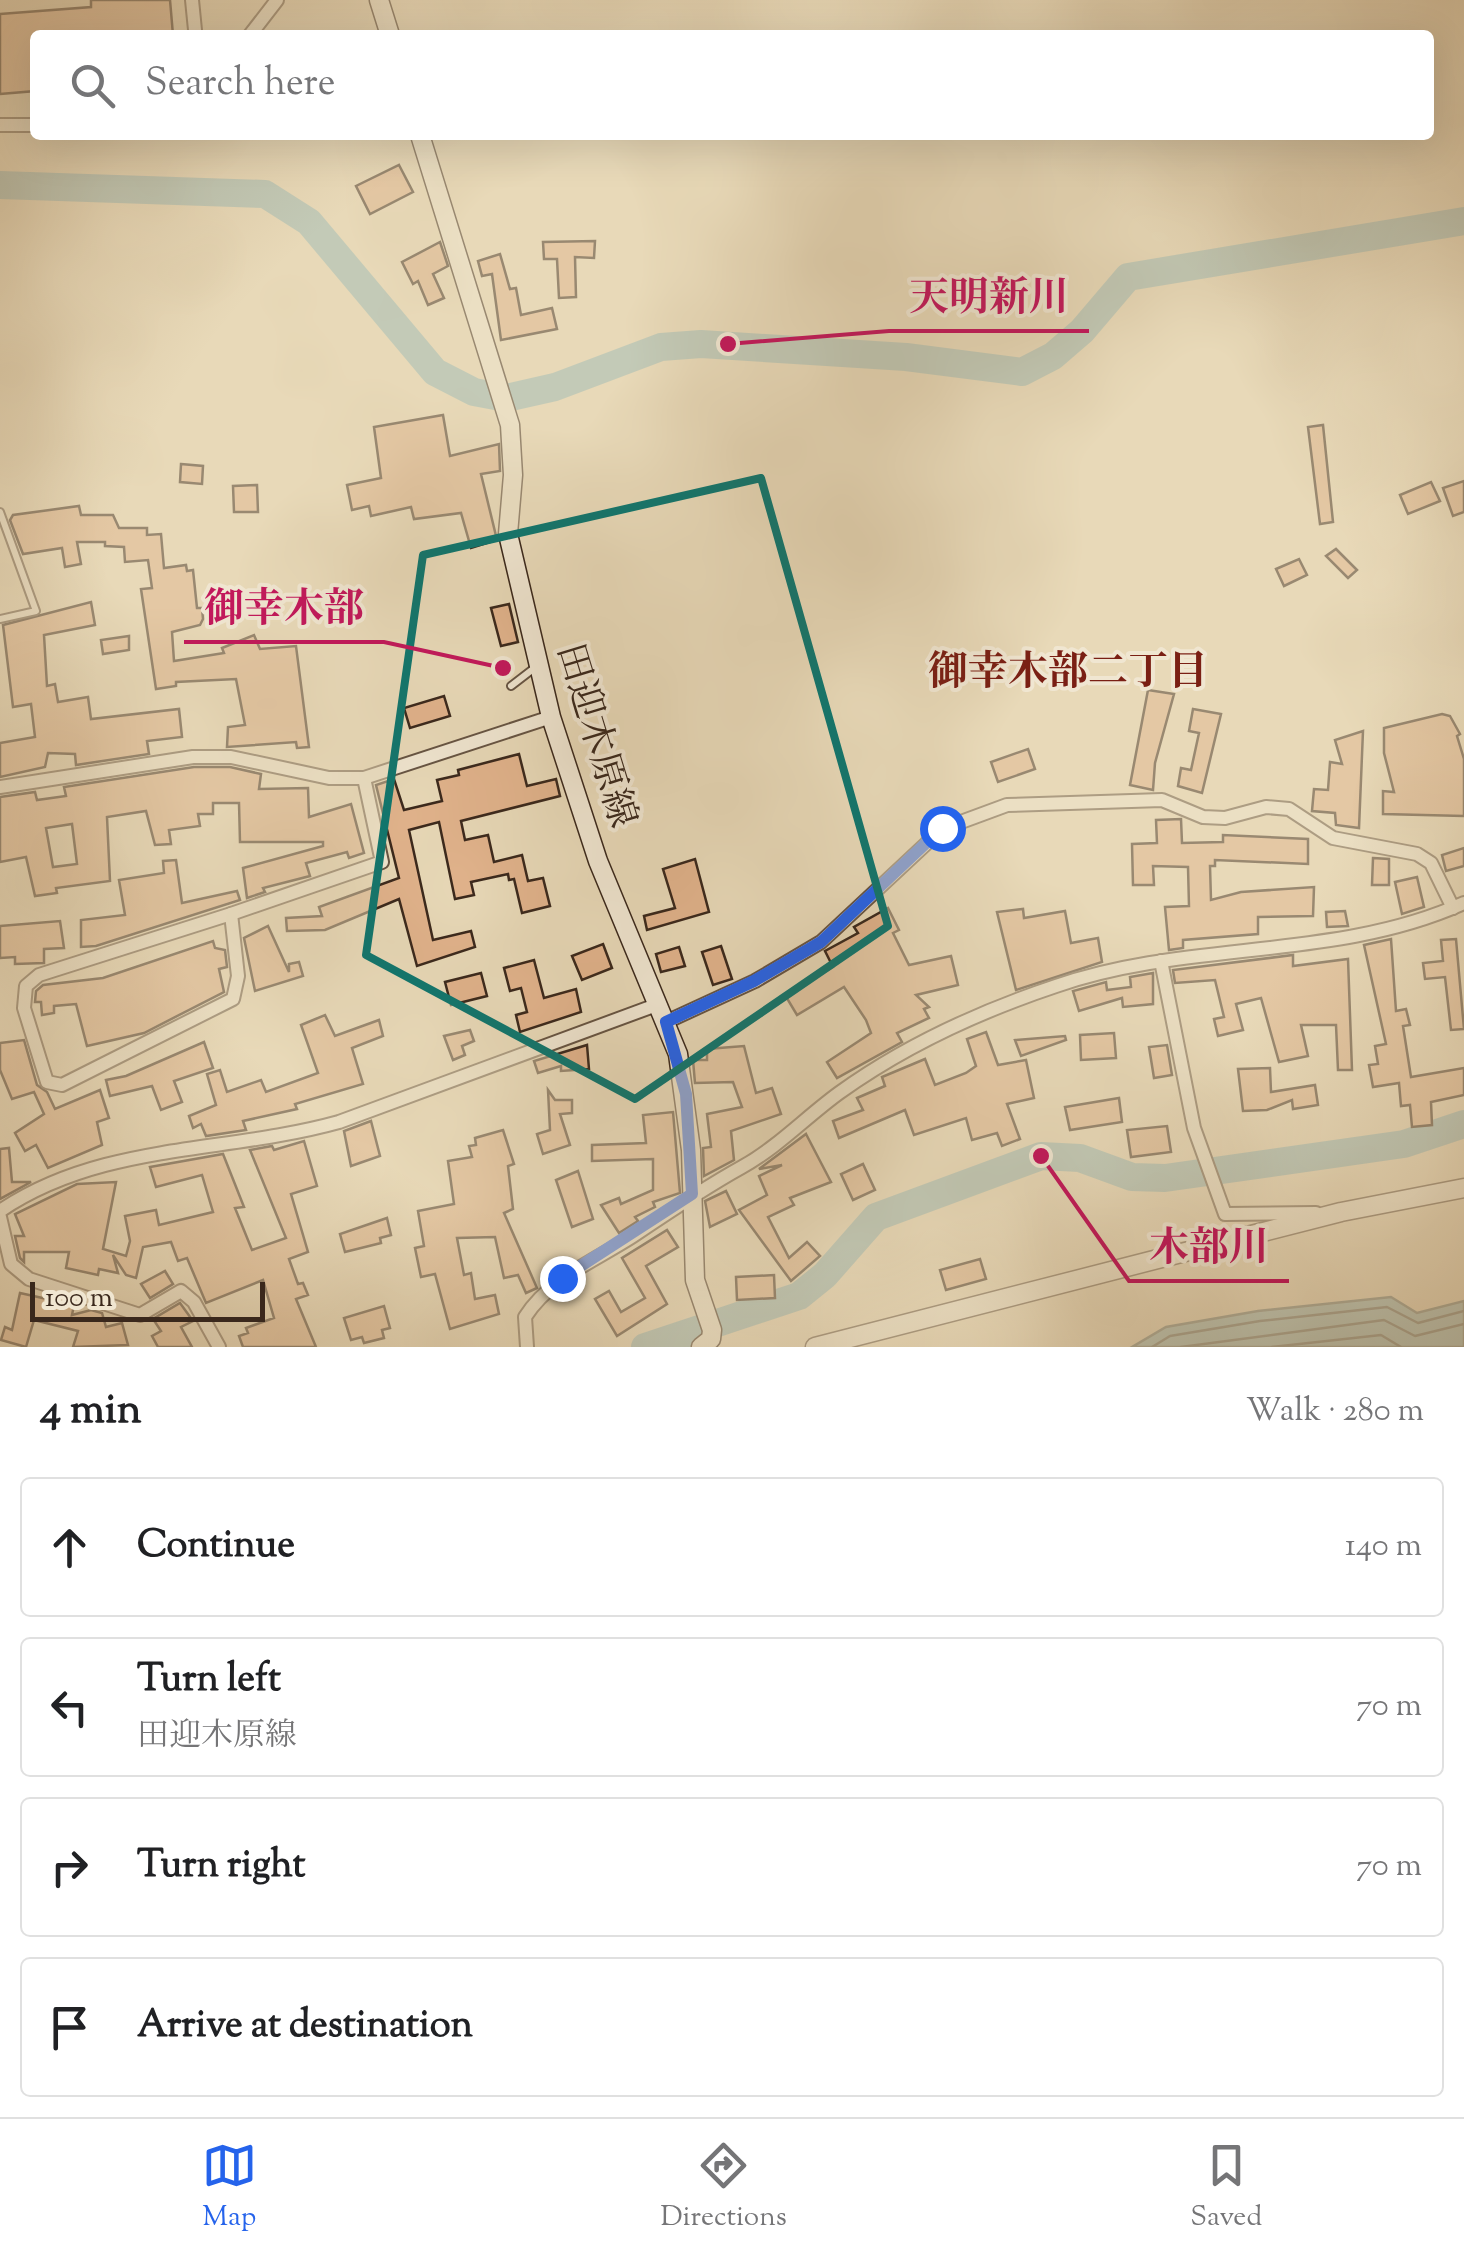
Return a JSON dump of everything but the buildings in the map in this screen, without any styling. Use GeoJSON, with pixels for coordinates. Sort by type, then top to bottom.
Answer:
{"type":"FeatureCollection","features":[{"type":"Feature","properties":{"kind":"main road"},"geometry":{"type":"LineString","coordinates":[[380,0],[389,30]]}},
{"type":"Feature","properties":{"kind":"main road","name":"田迎木原線"},"geometry":{"type":"LineString","coordinates":[[422,140],[506,412],[513,474],[508,534],[551,717],[598,862],[666,1022],[686,1094],[696,1280],[712,1330],[711,1340],[701,1347]]}},
{"type":"Feature","properties":{"kind":"main road"},"geometry":{"type":"LineString","coordinates":[[814,1347],[1341,1212],[1464,1188]]}},
{"type":"Feature","properties":{"kind":"street"},"geometry":{"type":"LineString","coordinates":[[192,0],[195,30]]}},
{"type":"Feature","properties":{"kind":"street"},"geometry":{"type":"LineString","coordinates":[[254,30],[277,0]]}},
{"type":"Feature","properties":{"kind":"street"},"geometry":{"type":"LineString","coordinates":[[0,125],[30,125]]}},
{"type":"Feature","properties":{"kind":"street"},"geometry":{"type":"LineString","coordinates":[[0,787],[192,757],[231,757],[330,778],[364,778],[551,717]]}},
{"type":"Feature","properties":{"kind":"street"},"geometry":{"type":"LineString","coordinates":[[231,914],[238,976],[234,999],[62,1085],[47,1082],[24,1008],[26,986],[39,975],[382,862],[364,778]]}},
{"type":"Feature","properties":{"kind":"street"},"geometry":{"type":"LineString","coordinates":[[527,1347],[526,1317],[534,1303],[562,1278],[692,1194],[758,1158],[839,1094],[901,1053],[1058,985],[1161,961],[1350,938],[1420,921],[1459,905],[1430,863],[1416,854],[1334,838],[1289,809],[1266,806],[1225,818],[1204,817],[1162,800],[1007,805],[942,828],[821,942],[754,981],[666,1022]]}},
{"type":"Feature","properties":{"kind":"street"},"geometry":{"type":"LineString","coordinates":[[1161,961],[1197,1138],[1225,1214],[1341,1212]]}},
{"type":"Feature","properties":{"kind":"street"},"geometry":{"type":"LineString","coordinates":[[219,1347],[194,1302],[181,1291],[140,1316],[29,1279],[11,1264],[0,1214],[37,1186],[75,1171],[173,1148],[285,1137],[338,1122],[659,1004]]}},
{"type":"Feature","properties":{"kind":"lane"},"geometry":{"type":"LineString","coordinates":[[0,512],[36,611],[0,619]]}},
{"type":"Feature","properties":{"kind":"lane"},"geometry":{"type":"LineString","coordinates":[[511,686],[538,665]]}},
{"type":"Feature","properties":{"kind":"highlighted area"},"geometry":{"type":"Polygon","coordinates":[[[761,478],[888,926],[635,1099],[366,955],[423,555],[761,478]]]}},
{"type":"Feature","properties":{"kind":"water"},"geometry":{"type":"Polygon","coordinates":[[[1391,1297],[1417,1313],[1464,1301],[1464,1347],[1132,1347],[1166,1327],[1258,1311],[1391,1297]]]}},
{"type":"Feature","properties":{"kind":"waterway"},"geometry":{"type":"LineString","coordinates":[[0,185],[265,194],[309,222],[435,372],[474,392],[506,398],[555,387],[661,347],[701,344],[906,357],[1022,372],[1053,356],[1082,331],[1128,277],[1464,221]]}},
{"type":"Feature","properties":{"kind":"waterway"},"geometry":{"type":"LineString","coordinates":[[645,1347],[799,1296],[825,1275],[876,1217],[1041,1156],[1080,1158],[1132,1177],[1165,1178],[1404,1144],[1464,1124]]}},
{"type":"Feature","properties":{"kind":"place","name":"天明新川"},"geometry":{"type":"Point","coordinates":[728,344]}},
{"type":"Feature","properties":{"kind":"place","name":"御幸木部"},"geometry":{"type":"Point","coordinates":[503,668]}},
{"type":"Feature","properties":{"kind":"place","name":"木部川"},"geometry":{"type":"Point","coordinates":[1041,1156]}},
{"type":"Feature","properties":{"kind":"district","name":"御幸木部二丁目"},"geometry":{"type":"Point","coordinates":[1068,674]}},
{"type":"Feature","properties":{"kind":"route"},"geometry":{"type":"LineString","coordinates":[[562,1278],[692,1194],[686,1094],[666,1022],[754,981],[821,942],[942,828]]}}]}
